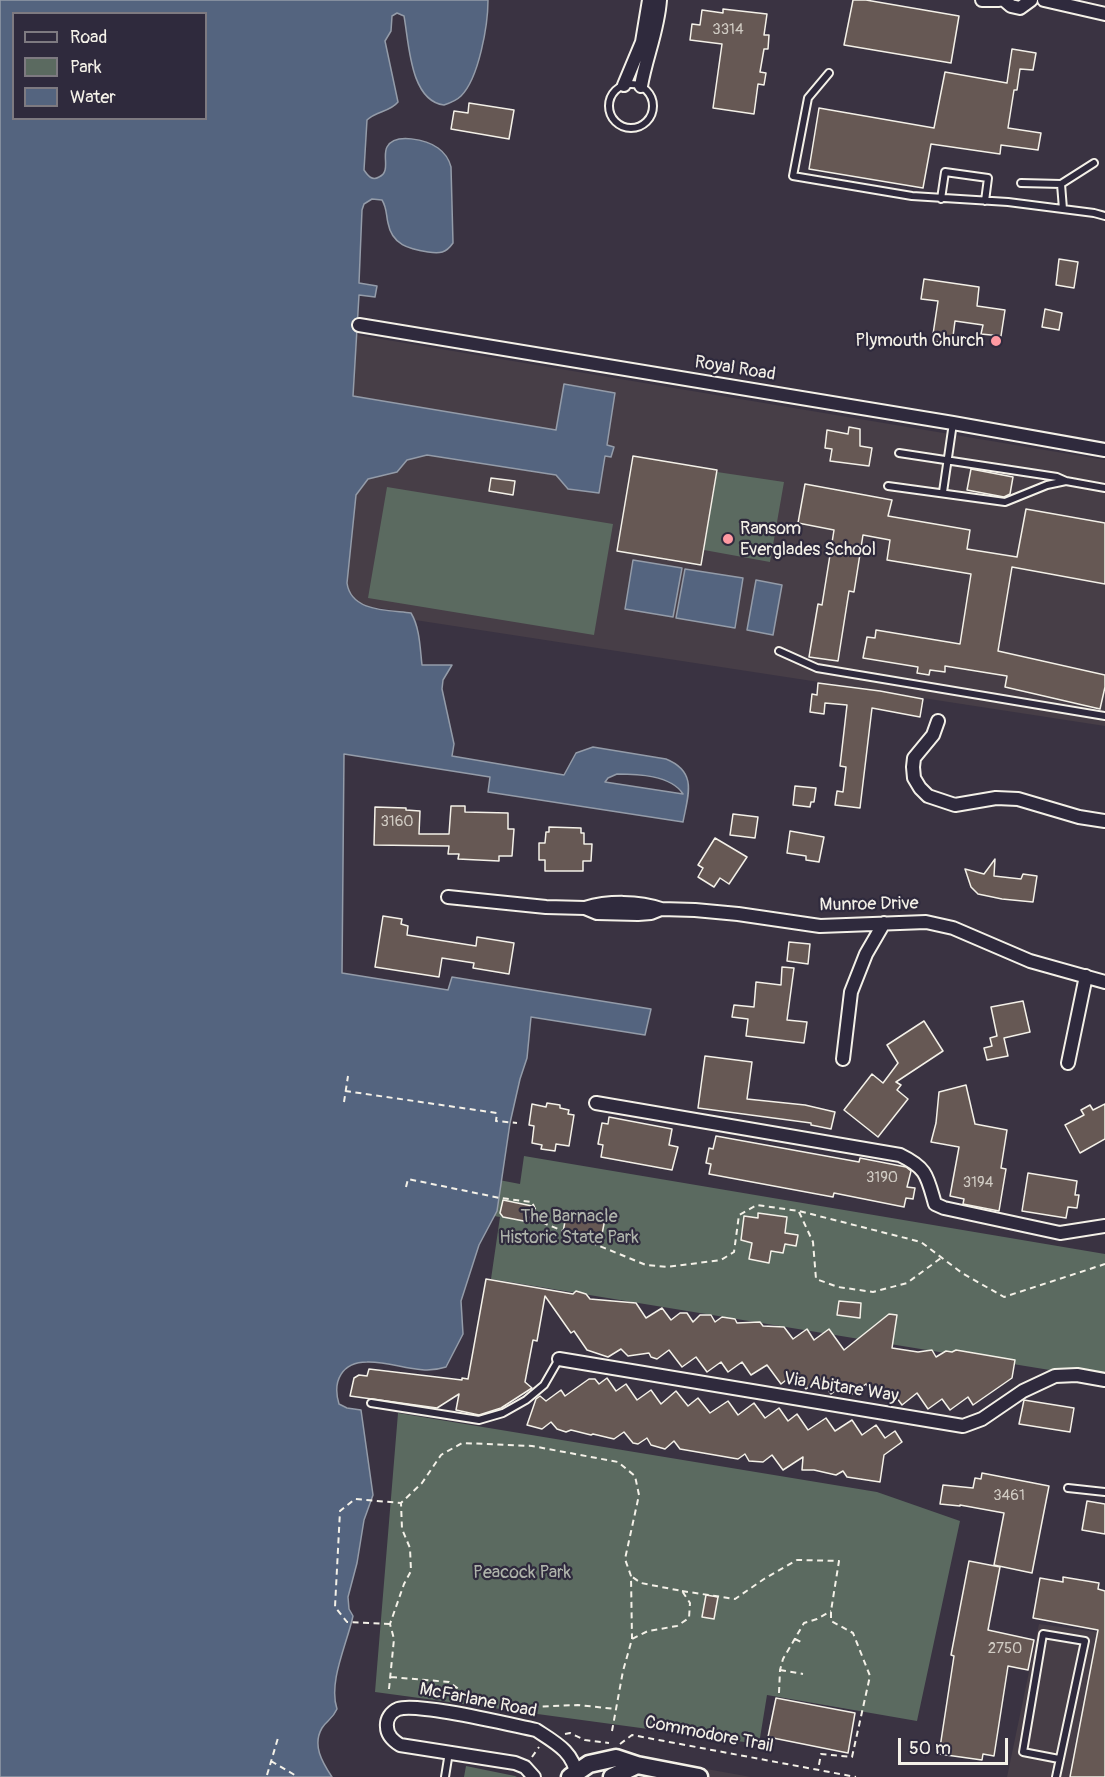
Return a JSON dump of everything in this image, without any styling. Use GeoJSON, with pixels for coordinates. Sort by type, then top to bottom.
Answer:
{"type":"FeatureCollection","features":[{"type":"Feature","properties":{"kind":"main road","name":"McFarlane Road"},"geometry":{"type":"LineString","coordinates":[[574,1775],[589,1764],[616,1758],[637,1765],[699,1777]]}},
{"type":"Feature","properties":{"kind":"main road"},"geometry":{"type":"LineString","coordinates":[[612,1777],[637,1765]]}},
{"type":"Feature","properties":{"kind":"street"},"geometry":{"type":"LineString","coordinates":[[624,85],[642,42],[649,0]]}},
{"type":"Feature","properties":{"kind":"street"},"geometry":{"type":"LineString","coordinates":[[641,86],[655,34],[660,0]]}},
{"type":"Feature","properties":{"kind":"street"},"geometry":{"type":"LineString","coordinates":[[982,0],[999,0]]}},
{"type":"Feature","properties":{"kind":"street"},"geometry":{"type":"LineString","coordinates":[[1004,0],[1011,6],[1020,8],[1031,0]]}},
{"type":"Feature","properties":{"kind":"street"},"geometry":{"type":"LineString","coordinates":[[1044,0],[1105,14]]}},
{"type":"Feature","properties":{"kind":"street","name":"Royal Road"},"geometry":{"type":"LineString","coordinates":[[359,326],[954,423],[1105,450]]}},
{"type":"Feature","properties":{"kind":"street"},"geometry":{"type":"LineString","coordinates":[[938,721],[933,735],[914,758],[914,778],[928,796],[956,805],[996,798],[1018,799],[1079,817],[1105,821]]}},
{"type":"Feature","properties":{"kind":"street","name":"Munroe Drive"},"geometry":{"type":"LineString","coordinates":[[448,897],[546,907],[585,908],[598,904],[649,904],[661,909],[738,914],[820,926],[926,921],[940,924],[1016,956],[1105,982]]}},
{"type":"Feature","properties":{"kind":"street"},"geometry":{"type":"LineString","coordinates":[[843,1059],[851,993],[866,954],[884,923]]}},
{"type":"Feature","properties":{"kind":"street"},"geometry":{"type":"LineString","coordinates":[[1068,1063],[1086,976]]}},
{"type":"Feature","properties":{"kind":"street"},"geometry":{"type":"LineString","coordinates":[[596,1103],[900,1155],[916,1162],[925,1172],[935,1204],[944,1208],[1060,1233],[1105,1226]]}},
{"type":"Feature","properties":{"kind":"street","name":"Via Abitare Way"},"geometry":{"type":"LineString","coordinates":[[559,1359],[963,1426],[982,1419],[1023,1391],[1055,1376],[1077,1375],[1105,1380]]}},
{"type":"Feature","properties":{"kind":"street","name":"McFarlane Road"},"geometry":{"type":"LineString","coordinates":[[534,1777],[525,1767],[515,1763],[400,1744],[394,1741],[387,1730],[386,1722],[397,1709],[418,1707],[536,1730],[572,1758],[574,1775]]}},
{"type":"Feature","properties":{"kind":"lane"},"geometry":{"type":"LineString","coordinates":[[829,73],[808,98],[793,176],[912,196],[1063,209],[1105,216]]}},
{"type":"Feature","properties":{"kind":"lane"},"geometry":{"type":"LineString","coordinates":[[624,85],[641,86],[651,96],[653,110],[646,122],[633,128],[620,125],[614,120],[609,107],[613,94],[624,85]]}},
{"type":"Feature","properties":{"kind":"lane"},"geometry":{"type":"LineString","coordinates":[[1021,183],[1061,184],[1094,163]]}},
{"type":"Feature","properties":{"kind":"lane"},"geometry":{"type":"LineString","coordinates":[[941,199],[945,172],[988,178],[985,201]]}},
{"type":"Feature","properties":{"kind":"lane"},"geometry":{"type":"LineString","coordinates":[[1061,184],[1063,209]]}},
{"type":"Feature","properties":{"kind":"lane"},"geometry":{"type":"LineString","coordinates":[[943,492],[954,423]]}},
{"type":"Feature","properties":{"kind":"lane"},"geometry":{"type":"LineString","coordinates":[[899,453],[1057,477],[1066,481],[1105,488]]}},
{"type":"Feature","properties":{"kind":"lane"},"geometry":{"type":"LineString","coordinates":[[888,486],[1005,502],[1047,485],[1066,481]]}},
{"type":"Feature","properties":{"kind":"lane"},"geometry":{"type":"LineString","coordinates":[[779,651],[817,668],[1105,716]]}},
{"type":"Feature","properties":{"kind":"lane"},"geometry":{"type":"LineString","coordinates":[[371,1403],[479,1420],[503,1413],[526,1400],[544,1385],[559,1359]]}},
{"type":"Feature","properties":{"kind":"lane"},"geometry":{"type":"LineString","coordinates":[[1068,1488],[1105,1492]]}},
{"type":"Feature","properties":{"kind":"lane"},"geometry":{"type":"LineString","coordinates":[[1056,1777],[1085,1641],[1044,1634],[1023,1752],[1059,1759]]}},
{"type":"Feature","properties":{"kind":"lane"},"geometry":{"type":"LineString","coordinates":[[445,1777],[449,1752]]}},
{"type":"Feature","properties":{"kind":"path"},"geometry":{"type":"LineString","coordinates":[[344,1102],[348,1076]]}},
{"type":"Feature","properties":{"kind":"path"},"geometry":{"type":"LineString","coordinates":[[345,1091],[497,1113],[496,1121],[517,1123]]}},
{"type":"Feature","properties":{"kind":"path"},"geometry":{"type":"LineString","coordinates":[[406,1186],[408,1179],[500,1198],[532,1202],[541,1222],[646,1265],[667,1268],[721,1260],[734,1252],[739,1215],[757,1205],[799,1211],[921,1242],[962,1273],[1004,1297],[1105,1264]]}},
{"type":"Feature","properties":{"kind":"path"},"geometry":{"type":"LineString","coordinates":[[799,1211],[813,1242],[816,1279],[838,1287],[873,1292],[907,1283],[941,1258]]}},
{"type":"Feature","properties":{"kind":"path"},"geometry":{"type":"LineString","coordinates":[[390,1624],[347,1622],[334,1607],[340,1511],[354,1499],[401,1503],[422,1483],[441,1455],[462,1443],[532,1446],[618,1462],[635,1476],[639,1495],[625,1559],[632,1576],[632,1639],[612,1731]]}},
{"type":"Feature","properties":{"kind":"path"},"geometry":{"type":"LineString","coordinates":[[389,1689],[394,1639],[390,1624],[411,1570],[410,1548],[402,1529],[401,1503]]}},
{"type":"Feature","properties":{"kind":"path"},"geometry":{"type":"LineString","coordinates":[[632,1576],[641,1583],[735,1599],[797,1560],[839,1561],[831,1621],[853,1633],[870,1676],[852,1757],[820,1754],[818,1770]]}},
{"type":"Feature","properties":{"kind":"path"},"geometry":{"type":"LineString","coordinates":[[632,1639],[648,1631],[677,1626],[689,1618],[690,1603],[682,1591]]}},
{"type":"Feature","properties":{"kind":"path"},"geometry":{"type":"LineString","coordinates":[[779,1693],[780,1670],[785,1654],[804,1623],[831,1611]]}},
{"type":"Feature","properties":{"kind":"path"},"geometry":{"type":"LineString","coordinates":[[795,1639],[801,1642]]}},
{"type":"Feature","properties":{"kind":"path"},"geometry":{"type":"LineString","coordinates":[[780,1670],[803,1674]]}},
{"type":"Feature","properties":{"kind":"path"},"geometry":{"type":"LineString","coordinates":[[390,1677],[449,1682],[468,1696],[529,1707],[578,1705],[616,1709]]}},
{"type":"Feature","properties":{"kind":"path","name":"Commodore Trail"},"geometry":{"type":"LineString","coordinates":[[561,1736],[570,1733],[585,1740],[616,1744],[632,1735],[856,1777]]}},
{"type":"Feature","properties":{"kind":"path"},"geometry":{"type":"LineString","coordinates":[[267,1775],[278,1738]]}},
{"type":"Feature","properties":{"kind":"path"},"geometry":{"type":"LineString","coordinates":[[530,1761],[542,1743]]}},
{"type":"Feature","properties":{"kind":"path"},"geometry":{"type":"LineString","coordinates":[[271,1761],[298,1777]]}},
{"type":"Feature","properties":{"kind":"shaded area","name":"Ransom Everglades School"},"geometry":{"type":"Polygon","coordinates":[[[357,335],[1105,460],[1105,726],[415,620],[411,613],[359,604],[352,598],[347,583],[356,495],[368,479],[397,472],[407,460],[426,455],[556,475],[568,489],[599,493],[605,456],[613,447],[607,446],[615,393],[564,384],[556,430],[353,396],[357,335]]]}},
{"type":"Feature","properties":{"kind":"shaded area"},"geometry":{"type":"Polygon","coordinates":[[[1039,1624],[1105,1633],[1105,1777],[1007,1777],[1039,1624]]]}},
{"type":"Feature","properties":{"kind":"shaded area"},"geometry":{"type":"Polygon","coordinates":[[[634,1756],[751,1777],[630,1777],[634,1756]]]}},
{"type":"Feature","properties":{"kind":"green space"},"geometry":{"type":"Polygon","coordinates":[[[717,472],[784,482],[770,562],[704,550],[717,472]]]}},
{"type":"Feature","properties":{"kind":"green space"},"geometry":{"type":"Polygon","coordinates":[[[387,487],[613,524],[594,635],[368,598],[387,487]]]}},
{"type":"Feature","properties":{"kind":"green space","name":"The Barnacle Historic State Park"},"geometry":{"type":"Polygon","coordinates":[[[524,1156],[1105,1254],[1105,1379],[491,1279],[500,1217],[494,1216],[499,1180],[520,1184],[524,1156]]]}},
{"type":"Feature","properties":{"kind":"green space","name":"Peacock Park"},"geometry":{"type":"Polygon","coordinates":[[[398,1413],[877,1492],[960,1521],[917,1721],[767,1695],[759,1744],[375,1692],[398,1413]]]}},
{"type":"Feature","properties":{"kind":"green space"},"geometry":{"type":"Polygon","coordinates":[[[466,1766],[515,1776],[517,1777],[464,1777],[466,1766]]]}},
{"type":"Feature","properties":{"kind":"water"},"geometry":{"type":"Polygon","coordinates":[[[0,0],[488,0],[484,37],[473,77],[461,96],[444,105],[433,101],[424,93],[413,69],[404,16],[397,13],[392,16],[391,31],[385,41],[398,102],[367,120],[364,170],[372,178],[383,175],[387,147],[391,142],[397,140],[419,140],[440,150],[451,167],[453,243],[448,249],[439,253],[402,245],[390,230],[382,200],[372,199],[364,204],[359,283],[377,286],[375,297],[359,295],[353,396],[556,430],[564,384],[615,393],[607,445],[614,447],[611,457],[605,456],[599,493],[568,489],[556,475],[427,455],[407,460],[397,472],[368,479],[356,495],[347,583],[355,600],[363,604],[382,610],[411,613],[418,632],[422,665],[452,665],[443,680],[442,689],[454,744],[452,756],[564,775],[576,753],[593,747],[666,759],[676,764],[687,778],[688,794],[683,822],[488,792],[490,777],[344,754],[342,973],[448,990],[452,977],[651,1009],[645,1035],[531,1017],[527,1058],[510,1123],[497,1211],[479,1245],[461,1301],[463,1334],[446,1367],[426,1370],[377,1362],[358,1363],[345,1369],[338,1381],[339,1404],[361,1410],[373,1495],[364,1520],[357,1563],[348,1597],[349,1609],[353,1616],[339,1663],[335,1687],[337,1709],[319,1734],[319,1753],[332,1777],[0,1777],[0,0]],[[617,774],[605,782],[683,794],[678,788],[662,779],[644,775],[617,774]]]}},
{"type":"Feature","properties":{"kind":"water"},"geometry":{"type":"Polygon","coordinates":[[[633,560],[682,568],[673,617],[625,609],[633,560]]]}},
{"type":"Feature","properties":{"kind":"water"},"geometry":{"type":"Polygon","coordinates":[[[685,569],[743,578],[735,628],[676,618],[685,569]]]}},
{"type":"Feature","properties":{"kind":"water"},"geometry":{"type":"Polygon","coordinates":[[[756,580],[782,585],[773,635],[747,630],[756,580]]]}},
{"type":"Feature","properties":{"kind":"building"},"geometry":{"type":"Polygon","coordinates":[[[853,0],[866,0],[959,16],[951,63],[844,45],[853,0]]]}},
{"type":"Feature","properties":{"kind":"building"},"geometry":{"type":"Polygon","coordinates":[[[723,9],[767,14],[764,35],[769,35],[768,49],[764,49],[760,72],[766,73],[764,85],[758,84],[754,114],[713,108],[722,44],[690,40],[692,24],[700,25],[702,10],[723,13],[723,9]]]}},
{"type":"Feature","properties":{"kind":"building"},"geometry":{"type":"Polygon","coordinates":[[[1012,49],[1036,53],[1033,70],[1020,69],[1008,128],[1041,133],[1038,150],[1001,145],[1000,154],[931,144],[923,188],[809,169],[819,108],[934,128],[945,72],[1007,83],[1012,49]]]}},
{"type":"Feature","properties":{"kind":"building"},"geometry":{"type":"Polygon","coordinates":[[[469,103],[514,110],[509,139],[451,129],[454,111],[468,113],[469,103]]]}},
{"type":"Feature","properties":{"kind":"building"},"geometry":{"type":"Polygon","coordinates":[[[1059,259],[1078,262],[1074,288],[1056,285],[1059,259]]]}},
{"type":"Feature","properties":{"kind":"building"},"geometry":{"type":"Polygon","coordinates":[[[924,279],[979,287],[977,306],[1005,310],[1001,336],[981,334],[983,325],[955,321],[952,344],[932,341],[938,301],[921,299],[924,279]]]}},
{"type":"Feature","properties":{"kind":"building"},"geometry":{"type":"Polygon","coordinates":[[[1045,309],[1062,313],[1059,330],[1042,327],[1045,309]]]}},
{"type":"Feature","properties":{"kind":"building"},"geometry":{"type":"Polygon","coordinates":[[[849,427],[860,429],[860,446],[872,448],[869,466],[830,461],[832,449],[825,448],[827,430],[848,434],[849,427]]]}},
{"type":"Feature","properties":{"kind":"building"},"geometry":{"type":"Polygon","coordinates":[[[633,456],[717,470],[701,565],[617,551],[633,456]]]}},
{"type":"Feature","properties":{"kind":"building"},"geometry":{"type":"Polygon","coordinates":[[[971,469],[1013,477],[1010,494],[1004,497],[967,490],[971,469]]]}},
{"type":"Feature","properties":{"kind":"building"},"geometry":{"type":"Polygon","coordinates":[[[491,478],[515,481],[513,495],[489,491],[491,478]]]}},
{"type":"Feature","properties":{"kind":"building"},"geometry":{"type":"Polygon","coordinates":[[[805,484],[892,500],[888,516],[970,530],[967,549],[1017,557],[1026,509],[1105,523],[1105,584],[1012,567],[998,651],[1105,675],[1100,709],[1005,687],[1007,676],[945,666],[945,672],[930,670],[929,675],[917,673],[918,667],[863,658],[867,637],[875,638],[876,630],[960,644],[971,574],[887,560],[890,540],[863,535],[854,592],[849,591],[838,661],[809,657],[818,604],[822,605],[834,530],[798,523],[805,484]]]}},
{"type":"Feature","properties":{"kind":"building"},"geometry":{"type":"Polygon","coordinates":[[[818,683],[923,699],[920,717],[872,708],[860,808],[835,805],[837,791],[843,792],[846,767],[840,766],[847,705],[825,703],[824,714],[810,712],[812,694],[817,695],[818,683]]]}},
{"type":"Feature","properties":{"kind":"building"},"geometry":{"type":"Polygon","coordinates":[[[795,786],[816,788],[814,802],[811,802],[810,807],[793,805],[795,786]]]}},
{"type":"Feature","properties":{"kind":"building"},"geometry":{"type":"Polygon","coordinates":[[[451,806],[465,806],[465,812],[508,813],[508,829],[514,829],[512,856],[499,856],[499,861],[458,859],[459,854],[448,854],[449,846],[374,845],[375,807],[420,811],[419,834],[449,834],[451,806]]]}},
{"type":"Feature","properties":{"kind":"building"},"geometry":{"type":"Polygon","coordinates":[[[733,814],[758,817],[755,838],[730,835],[733,814]]]}},
{"type":"Feature","properties":{"kind":"building"},"geometry":{"type":"Polygon","coordinates":[[[549,827],[581,828],[581,833],[584,833],[584,844],[592,844],[591,861],[583,861],[583,871],[545,871],[545,860],[539,860],[539,843],[545,843],[549,827]]]}},
{"type":"Feature","properties":{"kind":"building"},"geometry":{"type":"Polygon","coordinates":[[[790,831],[824,837],[819,862],[806,860],[806,856],[787,853],[790,831]]]}},
{"type":"Feature","properties":{"kind":"building"},"geometry":{"type":"Polygon","coordinates":[[[715,838],[747,857],[729,884],[720,878],[714,887],[698,877],[703,868],[698,865],[715,838]]]}},
{"type":"Feature","properties":{"kind":"building"},"geometry":{"type":"Polygon","coordinates":[[[995,859],[994,876],[1021,879],[1023,874],[1037,876],[1033,902],[978,894],[971,887],[965,869],[984,874],[995,859]]]}},
{"type":"Feature","properties":{"kind":"building"},"geometry":{"type":"Polygon","coordinates":[[[383,916],[402,919],[401,924],[408,926],[407,935],[476,946],[477,937],[514,943],[509,974],[473,968],[474,963],[442,958],[439,977],[375,967],[383,916]]]}},
{"type":"Feature","properties":{"kind":"building"},"geometry":{"type":"Polygon","coordinates":[[[789,942],[810,944],[808,964],[787,961],[789,942]]]}},
{"type":"Feature","properties":{"kind":"building"},"geometry":{"type":"Polygon","coordinates":[[[782,967],[794,968],[787,1020],[807,1022],[804,1043],[746,1036],[748,1019],[732,1017],[734,1005],[754,1007],[756,982],[781,985],[782,967]]]}},
{"type":"Feature","properties":{"kind":"building"},"geometry":{"type":"Polygon","coordinates":[[[1023,1001],[1030,1032],[1004,1038],[1008,1056],[987,1060],[984,1048],[992,1046],[990,1038],[997,1036],[991,1007],[1023,1001]]]}},
{"type":"Feature","properties":{"kind":"building"},"geometry":{"type":"Polygon","coordinates":[[[924,1021],[943,1051],[896,1082],[901,1085],[897,1090],[908,1099],[878,1137],[844,1110],[872,1074],[883,1083],[898,1063],[887,1045],[924,1021]]]}},
{"type":"Feature","properties":{"kind":"building"},"geometry":{"type":"Polygon","coordinates":[[[705,1056],[752,1062],[747,1099],[805,1105],[835,1112],[831,1129],[811,1125],[811,1123],[698,1108],[705,1056]]]}},
{"type":"Feature","properties":{"kind":"building"},"geometry":{"type":"Polygon","coordinates":[[[966,1085],[975,1124],[1007,1130],[1001,1168],[1006,1169],[999,1211],[963,1204],[964,1199],[950,1196],[959,1147],[931,1142],[936,1123],[939,1092],[966,1085]]]}},
{"type":"Feature","properties":{"kind":"building"},"geometry":{"type":"Polygon","coordinates":[[[547,1103],[560,1105],[560,1108],[569,1110],[568,1114],[574,1115],[569,1146],[556,1144],[555,1151],[541,1149],[542,1145],[532,1143],[534,1126],[529,1125],[532,1104],[546,1107],[547,1103]]]}},
{"type":"Feature","properties":{"kind":"building"},"geometry":{"type":"Polygon","coordinates":[[[1105,1104],[1105,1139],[1080,1153],[1065,1125],[1084,1115],[1081,1110],[1090,1105],[1093,1110],[1105,1104]]]}},
{"type":"Feature","properties":{"kind":"building"},"geometry":{"type":"Polygon","coordinates":[[[609,1117],[672,1129],[669,1145],[678,1147],[672,1170],[601,1157],[603,1145],[598,1144],[602,1123],[608,1124],[609,1117]]]}},
{"type":"Feature","properties":{"kind":"building"},"geometry":{"type":"Polygon","coordinates":[[[716,1136],[859,1162],[860,1158],[906,1167],[911,1171],[907,1187],[915,1188],[913,1199],[906,1198],[904,1207],[834,1193],[833,1197],[709,1174],[711,1164],[706,1163],[709,1148],[713,1149],[716,1136]]]}},
{"type":"Feature","properties":{"kind":"building"},"geometry":{"type":"Polygon","coordinates":[[[1028,1173],[1077,1181],[1075,1195],[1079,1195],[1077,1208],[1068,1207],[1066,1218],[1022,1211],[1028,1173]]]}},
{"type":"Feature","properties":{"kind":"building"},"geometry":{"type":"Polygon","coordinates":[[[503,1200],[532,1206],[529,1222],[503,1217],[500,1213],[503,1200]]]}},
{"type":"Feature","properties":{"kind":"building"},"geometry":{"type":"Polygon","coordinates":[[[567,1211],[605,1219],[601,1239],[563,1232],[567,1211]]]}},
{"type":"Feature","properties":{"kind":"building"},"geometry":{"type":"Polygon","coordinates":[[[758,1213],[787,1217],[785,1233],[798,1235],[796,1246],[785,1244],[783,1253],[771,1251],[769,1263],[749,1259],[752,1243],[741,1240],[744,1216],[758,1218],[758,1213]]]}},
{"type":"Feature","properties":{"kind":"building"},"geometry":{"type":"Polygon","coordinates":[[[486,1279],[573,1294],[576,1291],[586,1294],[590,1299],[636,1303],[646,1318],[662,1308],[671,1320],[680,1313],[687,1313],[693,1322],[700,1315],[711,1315],[715,1322],[722,1317],[735,1319],[737,1323],[760,1322],[763,1326],[784,1327],[793,1339],[807,1329],[814,1340],[829,1329],[844,1350],[889,1314],[897,1315],[892,1348],[918,1352],[932,1350],[936,1357],[946,1351],[956,1350],[1015,1360],[1012,1378],[973,1405],[968,1397],[950,1410],[942,1399],[928,1409],[917,1393],[902,1405],[891,1390],[877,1399],[866,1384],[852,1394],[844,1384],[831,1394],[820,1379],[806,1389],[794,1374],[781,1384],[767,1365],[751,1375],[742,1362],[728,1372],[721,1362],[707,1372],[696,1357],[682,1367],[669,1350],[657,1359],[651,1357],[649,1353],[628,1356],[621,1349],[608,1357],[587,1350],[574,1331],[571,1333],[545,1296],[537,1341],[533,1340],[525,1382],[532,1388],[501,1408],[479,1415],[456,1410],[459,1394],[437,1408],[350,1396],[354,1378],[359,1375],[367,1376],[369,1369],[468,1379],[486,1279]]]}},
{"type":"Feature","properties":{"kind":"building"},"geometry":{"type":"Polygon","coordinates":[[[839,1301],[861,1303],[860,1318],[837,1315],[839,1301]]]}},
{"type":"Feature","properties":{"kind":"building"},"geometry":{"type":"Polygon","coordinates":[[[607,1378],[616,1391],[626,1384],[637,1400],[651,1390],[661,1404],[676,1391],[688,1406],[698,1398],[710,1413],[728,1401],[738,1415],[754,1403],[765,1418],[779,1408],[788,1421],[797,1414],[808,1430],[826,1418],[835,1431],[852,1420],[862,1435],[876,1425],[885,1438],[895,1431],[902,1442],[884,1455],[880,1482],[847,1477],[843,1471],[836,1475],[802,1470],[803,1457],[783,1470],[772,1455],[763,1462],[749,1461],[745,1454],[738,1459],[680,1449],[674,1441],[665,1449],[651,1445],[647,1438],[638,1444],[633,1443],[624,1432],[614,1439],[571,1430],[566,1432],[557,1429],[551,1422],[542,1429],[527,1425],[536,1399],[540,1396],[546,1401],[561,1390],[565,1396],[589,1379],[595,1379],[599,1384],[607,1378]]]}},
{"type":"Feature","properties":{"kind":"building"},"geometry":{"type":"Polygon","coordinates":[[[1024,1400],[1074,1408],[1070,1432],[1019,1424],[1024,1400]]]}},
{"type":"Feature","properties":{"kind":"building"},"geometry":{"type":"Polygon","coordinates":[[[982,1473],[1049,1486],[1032,1573],[994,1565],[1004,1513],[940,1504],[943,1485],[973,1488],[975,1478],[981,1479],[982,1473]]]}},
{"type":"Feature","properties":{"kind":"building"},"geometry":{"type":"Polygon","coordinates":[[[1087,1501],[1105,1504],[1105,1534],[1082,1530],[1087,1501]]]}},
{"type":"Feature","properties":{"kind":"building"},"geometry":{"type":"Polygon","coordinates":[[[969,1561],[1000,1567],[988,1630],[1034,1640],[1028,1670],[1008,1666],[994,1756],[983,1754],[982,1760],[939,1754],[954,1656],[951,1655],[969,1561]]]}},
{"type":"Feature","properties":{"kind":"building"},"geometry":{"type":"Polygon","coordinates":[[[1063,1577],[1099,1583],[1098,1589],[1105,1591],[1105,1777],[1070,1777],[1098,1630],[1033,1618],[1040,1578],[1063,1582],[1063,1577]]]}},
{"type":"Feature","properties":{"kind":"building"},"geometry":{"type":"Polygon","coordinates":[[[706,1595],[718,1597],[714,1619],[702,1617],[706,1595]]]}},
{"type":"Feature","properties":{"kind":"building"},"geometry":{"type":"Polygon","coordinates":[[[776,1698],[855,1713],[848,1753],[768,1737],[776,1698]]]}},
{"type":"Feature","properties":{"kind":"place","name":"Plymouth Church"},"geometry":{"type":"Point","coordinates":[996,341]}},
{"type":"Feature","properties":{"kind":"place","name":"Ransom Everglades School"},"geometry":{"type":"Point","coordinates":[728,539]}}]}
